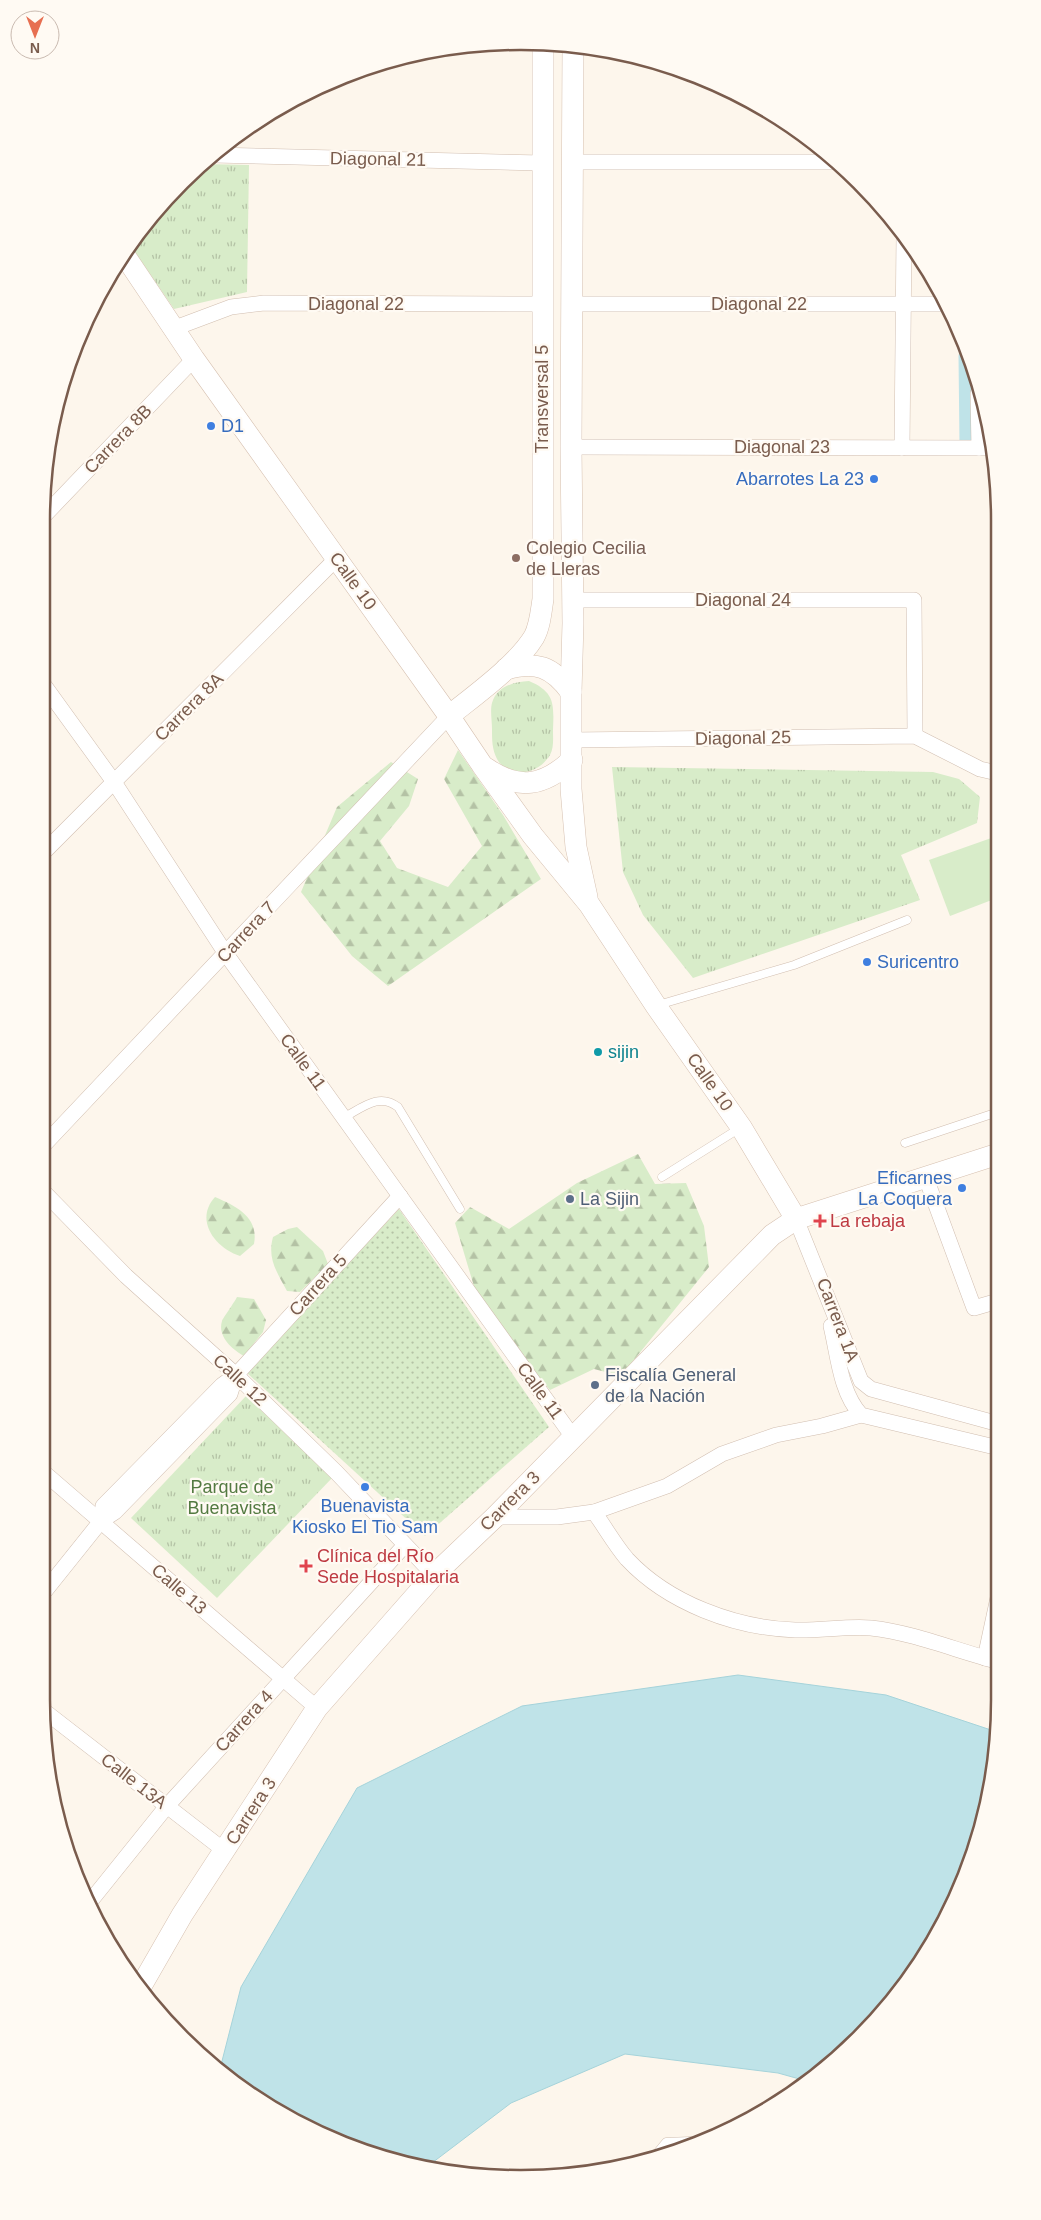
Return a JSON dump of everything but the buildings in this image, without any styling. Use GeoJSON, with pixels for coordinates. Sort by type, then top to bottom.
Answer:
{"type":"FeatureCollection","features":[{"type":"Feature","properties":{"kind":"street","name":"Transversal 5"},"geometry":{"type":"LineString","coordinates":[[449,716],[506,669],[534,637],[540,620],[543,600],[541,304],[543,51]]}},
{"type":"Feature","properties":{"kind":"street","name":"Transversal 5"},"geometry":{"type":"LineString","coordinates":[[570,692],[573,600],[573,53]]}},
{"type":"Feature","properties":{"kind":"street","name":"Diagonal 21"},"geometry":{"type":"LineString","coordinates":[[223,156],[542,163]]}},
{"type":"Feature","properties":{"kind":"street"},"geometry":{"type":"LineString","coordinates":[[572,162],[825,162]]}},
{"type":"Feature","properties":{"kind":"street"},"geometry":{"type":"LineString","coordinates":[[902,448],[904,248]]}},
{"type":"Feature","properties":{"kind":"street","name":"Calle 10"},"geometry":{"type":"LineString","coordinates":[[128,260],[194,359],[449,716],[482,766],[533,836],[589,904],[656,1006],[741,1127],[796,1220],[817,1268]]}},
{"type":"Feature","properties":{"kind":"street","name":"Diagonal 22"},"geometry":{"type":"LineString","coordinates":[[175,328],[231,306],[264,304],[541,304]]}},
{"type":"Feature","properties":{"kind":"street","name":"Diagonal 22"},"geometry":{"type":"LineString","coordinates":[[573,304],[938,304]]}},
{"type":"Feature","properties":{"kind":"street","name":"Carrera 8B"},"geometry":{"type":"LineString","coordinates":[[50,509],[194,359]]}},
{"type":"Feature","properties":{"kind":"street","name":"Diagonal 23"},"geometry":{"type":"LineString","coordinates":[[572,447],[985,448]]}},
{"type":"Feature","properties":{"kind":"street","name":"Carrera 8A"},"geometry":{"type":"LineString","coordinates":[[50,846],[336,559]]}},
{"type":"Feature","properties":{"kind":"street","name":"Diagonal 24"},"geometry":{"type":"LineString","coordinates":[[573,600],[914,600],[915,736]]}},
{"type":"Feature","properties":{"kind":"street"},"geometry":{"type":"LineString","coordinates":[[506,669],[524,664],[543,667],[559,677],[570,692]]}},
{"type":"Feature","properties":{"kind":"street","name":"Calle 10"},"geometry":{"type":"LineString","coordinates":[[570,692],[572,789],[576,847],[589,904]]}},
{"type":"Feature","properties":{"kind":"street","name":"Calle 11"},"geometry":{"type":"LineString","coordinates":[[50,694],[114,782],[226,954],[573,1437]]}},
{"type":"Feature","properties":{"kind":"street","name":"Carrera 7"},"geometry":{"type":"LineString","coordinates":[[50,1139],[449,716]]}},
{"type":"Feature","properties":{"kind":"street"},"geometry":{"type":"LineString","coordinates":[[915,736],[980,769],[991,772]]}},
{"type":"Feature","properties":{"kind":"street","name":"Diagonal 25"},"geometry":{"type":"LineString","coordinates":[[572,750],[915,736]]}},
{"type":"Feature","properties":{"kind":"street"},"geometry":{"type":"LineString","coordinates":[[482,766],[499,777],[518,783],[539,782],[557,774],[572,750]]}},
{"type":"Feature","properties":{"kind":"street","name":"Carrera 3"},"geometry":{"type":"LineString","coordinates":[[144,1981],[182,1914],[317,1708],[434,1575],[495,1517],[772,1235],[796,1220],[991,1156]]}},
{"type":"Feature","properties":{"kind":"street"},"geometry":{"type":"LineString","coordinates":[[926,1178],[974,1308],[991,1303]]}},
{"type":"Feature","properties":{"kind":"street","name":"Carrera 5"},"geometry":{"type":"LineString","coordinates":[[50,1585],[101,1521],[116,1512],[230,1394],[236,1375],[400,1196]]}},
{"type":"Feature","properties":{"kind":"street","name":"Calle 12"},"geometry":{"type":"LineString","coordinates":[[50,1199],[126,1276],[236,1375],[336,1472],[434,1575]]}},
{"type":"Feature","properties":{"kind":"street","name":"Carrera 1A"},"geometry":{"type":"LineString","coordinates":[[817,1268],[846,1389],[852,1405],[861,1415]]}},
{"type":"Feature","properties":{"kind":"street","name":"Carrera 1A"},"geometry":{"type":"LineString","coordinates":[[817,1268],[861,1381],[871,1389],[991,1422]]}},
{"type":"Feature","properties":{"kind":"street"},"geometry":{"type":"LineString","coordinates":[[495,1517],[557,1517],[594,1512],[667,1486],[722,1454],[776,1435],[822,1426],[861,1415],[991,1446]]}},
{"type":"Feature","properties":{"kind":"street","name":"Calle 13"},"geometry":{"type":"LineString","coordinates":[[50,1478],[317,1708]]}},
{"type":"Feature","properties":{"kind":"street"},"geometry":{"type":"LineString","coordinates":[[594,1512],[627,1558],[644,1574],[683,1601],[744,1624],[796,1630],[869,1628],[904,1633],[991,1660]]}},
{"type":"Feature","properties":{"kind":"street","name":"Carrera 4"},"geometry":{"type":"LineString","coordinates":[[94,1897],[167,1806],[405,1545]]}},
{"type":"Feature","properties":{"kind":"street"},"geometry":{"type":"LineString","coordinates":[[985,1658],[991,1630]]}},
{"type":"Feature","properties":{"kind":"street","name":"Calle 13A"},"geometry":{"type":"LineString","coordinates":[[51,1716],[225,1851]]}},
{"type":"Feature","properties":{"kind":"lane"},"geometry":{"type":"LineString","coordinates":[[656,1006],[794,965],[907,920]]}},
{"type":"Feature","properties":{"kind":"lane"},"geometry":{"type":"LineString","coordinates":[[344,1118],[380,1100],[390,1101],[398,1107],[460,1209]]}},
{"type":"Feature","properties":{"kind":"lane"},"geometry":{"type":"LineString","coordinates":[[905,1143],[991,1114]]}},
{"type":"Feature","properties":{"kind":"lane"},"geometry":{"type":"LineString","coordinates":[[662,1177],[741,1127]]}},
{"type":"Feature","properties":{"kind":"lane"},"geometry":{"type":"LineString","coordinates":[[661,2148],[666,2142],[682,2141]]}},
{"type":"Feature","properties":{"kind":"green space"},"geometry":{"type":"Polygon","coordinates":[[[213,164],[249,165],[247,292],[174,309],[134,251],[167,210],[213,164]]]}},
{"type":"Feature","properties":{"kind":"green space"},"geometry":{"type":"Polygon","coordinates":[[[529,681],[544,690],[551,700],[553,706],[553,746],[545,762],[538,767],[531,771],[516,772],[502,766],[495,755],[492,741],[491,706],[494,697],[502,689],[518,682],[529,681]]]}},
{"type":"Feature","properties":{"kind":"green space"},"geometry":{"type":"Polygon","coordinates":[[[458,750],[503,815],[541,879],[388,986],[352,956],[301,892],[337,807],[391,762],[418,779],[409,806],[380,841],[397,868],[448,887],[482,846],[444,779],[458,750]]]}},
{"type":"Feature","properties":{"kind":"green space"},"geometry":{"type":"Polygon","coordinates":[[[612,767],[933,772],[959,779],[980,797],[977,823],[901,855],[920,900],[693,978],[643,915],[623,872],[612,767]]]}},
{"type":"Feature","properties":{"kind":"green space"},"geometry":{"type":"Polygon","coordinates":[[[991,838],[991,900],[950,916],[929,860],[991,838]]]}},
{"type":"Feature","properties":{"kind":"green space"},"geometry":{"type":"Polygon","coordinates":[[[638,1154],[655,1184],[686,1183],[704,1226],[709,1267],[621,1376],[594,1369],[550,1390],[529,1366],[476,1293],[455,1223],[470,1207],[509,1229],[577,1183],[638,1154]]]}},
{"type":"Feature","properties":{"kind":"green space"},"geometry":{"type":"Polygon","coordinates":[[[215,1197],[238,1209],[253,1227],[255,1235],[254,1244],[240,1256],[223,1247],[210,1232],[207,1224],[207,1215],[209,1206],[215,1197]]]}},
{"type":"Feature","properties":{"kind":"green space"},"geometry":{"type":"Polygon","coordinates":[[[399,1209],[549,1427],[425,1536],[246,1372],[399,1209]]]}},
{"type":"Feature","properties":{"kind":"green space"},"geometry":{"type":"Polygon","coordinates":[[[297,1227],[323,1251],[328,1264],[300,1292],[287,1291],[274,1265],[271,1252],[273,1237],[288,1229],[297,1227]]]}},
{"type":"Feature","properties":{"kind":"green space"},"geometry":{"type":"Polygon","coordinates":[[[237,1297],[254,1299],[266,1320],[263,1332],[244,1356],[227,1342],[221,1327],[223,1319],[237,1297]]]}},
{"type":"Feature","properties":{"kind":"green space","name":"Parque de Buenavista"},"geometry":{"type":"Polygon","coordinates":[[[246,1396],[333,1477],[217,1598],[131,1518],[246,1396]]]}},
{"type":"Feature","properties":{"kind":"water"},"geometry":{"type":"Polygon","coordinates":[[[738,1675],[886,1695],[990,1730],[982,1791],[966,1851],[955,1880],[928,1935],[894,1986],[874,2010],[831,2053],[799,2079],[778,2073],[625,2054],[511,2103],[434,2162],[399,2154],[340,2134],[285,2107],[234,2073],[222,2063],[241,1987],[357,1788],[522,1706],[738,1675]]]}},
{"type":"Feature","properties":{"kind":"waterway"},"geometry":{"type":"LineString","coordinates":[[968,376],[969,444]]}},
{"type":"Feature","properties":{"kind":"place","name":"D1"},"geometry":{"type":"Point","coordinates":[211,426]}},
{"type":"Feature","properties":{"kind":"place","name":"Abarrotes La 23"},"geometry":{"type":"Point","coordinates":[874,479]}},
{"type":"Feature","properties":{"kind":"place","name":"Colegio Cecilia de Lleras"},"geometry":{"type":"Point","coordinates":[516,558]}},
{"type":"Feature","properties":{"kind":"place","name":"Suricentro"},"geometry":{"type":"Point","coordinates":[867,962]}},
{"type":"Feature","properties":{"kind":"place","name":"sijin"},"geometry":{"type":"Point","coordinates":[598,1052]}},
{"type":"Feature","properties":{"kind":"place","name":"Eficarnes La Coquera"},"geometry":{"type":"Point","coordinates":[962,1188]}},
{"type":"Feature","properties":{"kind":"place","name":"La Sijin"},"geometry":{"type":"Point","coordinates":[570,1199]}},
{"type":"Feature","properties":{"kind":"place","name":"La rebaja"},"geometry":{"type":"Point","coordinates":[820,1221]}},
{"type":"Feature","properties":{"kind":"place","name":"Fiscalía General de la Nación"},"geometry":{"type":"Point","coordinates":[595,1385]}},
{"type":"Feature","properties":{"kind":"place","name":"Buenavista Kiosko El Tio Sam"},"geometry":{"type":"Point","coordinates":[365,1487]}},
{"type":"Feature","properties":{"kind":"place","name":"Clínica del Río Sede Hospitalaria"},"geometry":{"type":"Point","coordinates":[306,1566]}}]}
